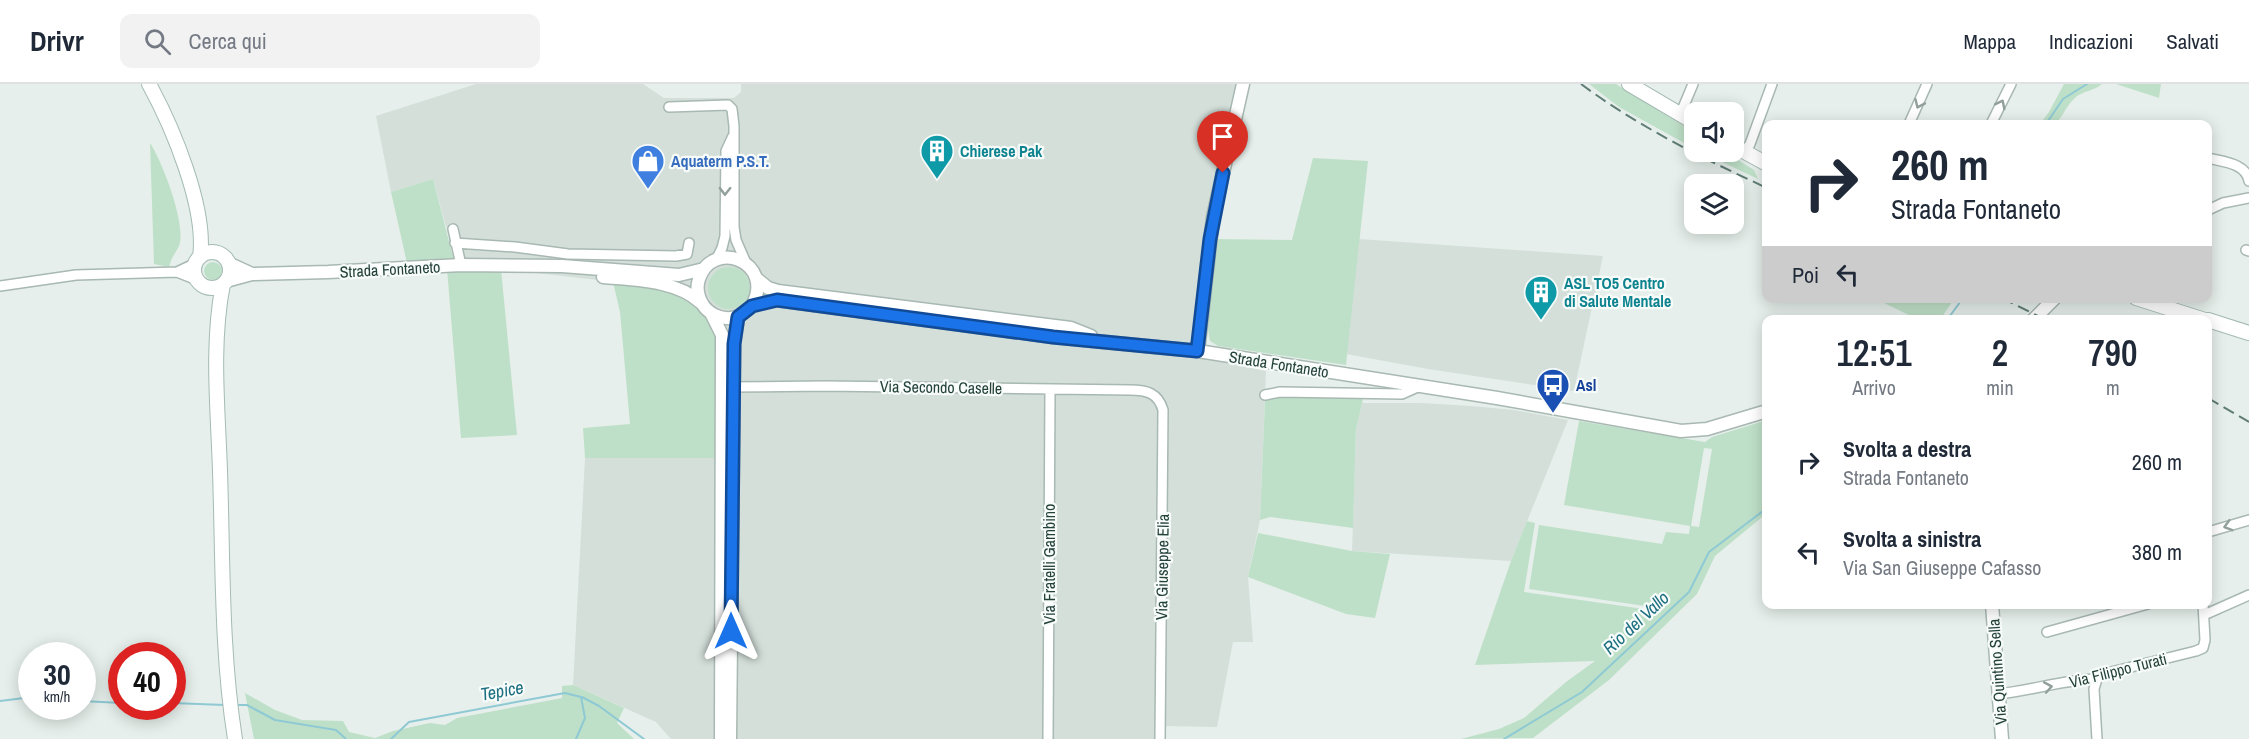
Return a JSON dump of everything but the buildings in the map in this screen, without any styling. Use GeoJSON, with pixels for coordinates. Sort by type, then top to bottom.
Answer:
{"type":"FeatureCollection","features":[{"type":"Feature","properties":{"kind":"main road"},"geometry":{"type":"LineString","coordinates":[[148,84],[158,101],[179,150],[195,204],[201,237],[194,272],[201,283],[216,333]]}},
{"type":"Feature","properties":{"kind":"main road"},"geometry":{"type":"LineString","coordinates":[[1629,84],[1684,116]]}},
{"type":"Feature","properties":{"kind":"main road"},"geometry":{"type":"LineString","coordinates":[[1744,152],[1762,161]]}},
{"type":"Feature","properties":{"kind":"main road"},"geometry":{"type":"LineString","coordinates":[[195,204],[210,238],[224,258],[230,272],[224,283],[216,333],[224,624],[234,732]]}},
{"type":"Feature","properties":{"kind":"main road"},"geometry":{"type":"LineString","coordinates":[[198,260],[209,252],[224,258]]}},
{"type":"Feature","properties":{"kind":"main road"},"geometry":{"type":"LineString","coordinates":[[201,283],[214,288],[224,283]]}},
{"type":"Feature","properties":{"kind":"main road"},"geometry":{"type":"LineString","coordinates":[[2152,303],[2190,315]]}},
{"type":"Feature","properties":{"kind":"main road"},"geometry":{"type":"LineString","coordinates":[[2212,322],[2249,333]]}},
{"type":"Feature","properties":{"kind":"street"},"geometry":{"type":"LineString","coordinates":[[1197,351],[1212,228],[1244,84]]}},
{"type":"Feature","properties":{"kind":"street"},"geometry":{"type":"LineString","coordinates":[[1680,114],[1693,84]]}},
{"type":"Feature","properties":{"kind":"street"},"geometry":{"type":"LineString","coordinates":[[1744,147],[1750,144],[1772,84]]}},
{"type":"Feature","properties":{"kind":"street"},"geometry":{"type":"LineString","coordinates":[[1911,120],[1927,84]]}},
{"type":"Feature","properties":{"kind":"street"},"geometry":{"type":"LineString","coordinates":[[1992,120],[2011,84]]}},
{"type":"Feature","properties":{"kind":"street"},"geometry":{"type":"LineString","coordinates":[[669,107],[728,105],[732,109],[736,240],[746,263],[757,279],[768,288],[1071,328],[1103,342]]}},
{"type":"Feature","properties":{"kind":"street"},"geometry":{"type":"LineString","coordinates":[[716,260],[725,236],[726,151],[734,134]]}},
{"type":"Feature","properties":{"kind":"street"},"geometry":{"type":"LineString","coordinates":[[2212,159],[2241,167],[2248,175],[2249,181]]}},
{"type":"Feature","properties":{"kind":"street"},"geometry":{"type":"LineString","coordinates":[[2212,208],[2223,203],[2249,198]]}},
{"type":"Feature","properties":{"kind":"street"},"geometry":{"type":"LineString","coordinates":[[453,229],[461,265]]}},
{"type":"Feature","properties":{"kind":"street"},"geometry":{"type":"LineString","coordinates":[[455,243],[515,247],[568,254],[675,256],[687,254],[689,243]]}},
{"type":"Feature","properties":{"kind":"street","name":"Strada Fontaneto"},"geometry":{"type":"LineString","coordinates":[[224,258],[252,273]]}},
{"type":"Feature","properties":{"kind":"street"},"geometry":{"type":"LineString","coordinates":[[528,266],[562,266],[679,275],[704,268],[716,260],[732,258],[746,263]]}},
{"type":"Feature","properties":{"kind":"street"},"geometry":{"type":"LineString","coordinates":[[177,272],[198,260]]}},
{"type":"Feature","properties":{"kind":"street","name":"Strada Fontaneto"},"geometry":{"type":"LineString","coordinates":[[224,283],[252,273],[328,272],[461,265],[528,266]]}},
{"type":"Feature","properties":{"kind":"street"},"geometry":{"type":"LineString","coordinates":[[528,266],[676,287],[691,293],[702,304],[711,314],[722,335],[728,387],[731,517],[730,739]]}},
{"type":"Feature","properties":{"kind":"street"},"geometry":{"type":"LineString","coordinates":[[702,304],[698,286],[704,268]]}},
{"type":"Feature","properties":{"kind":"street"},"geometry":{"type":"LineString","coordinates":[[0,286],[76,274],[177,272],[201,283]]}},
{"type":"Feature","properties":{"kind":"street"},"geometry":{"type":"LineString","coordinates":[[752,306],[759,288],[757,279]]}},
{"type":"Feature","properties":{"kind":"street","name":"Strada Fontaneto"},"geometry":{"type":"LineString","coordinates":[[738,317],[752,306],[777,300],[1103,342],[1197,351],[1420,386],[1681,431],[1707,429],[1762,412]]}},
{"type":"Feature","properties":{"kind":"street"},"geometry":{"type":"LineString","coordinates":[[2038,315],[2050,303]]}},
{"type":"Feature","properties":{"kind":"street"},"geometry":{"type":"LineString","coordinates":[[711,314],[720,317],[738,317],[728,387],[721,739]]}},
{"type":"Feature","properties":{"kind":"street"},"geometry":{"type":"LineString","coordinates":[[1265,395],[1280,392],[1402,394],[1420,386]]}},
{"type":"Feature","properties":{"kind":"street","name":"Via Secondo Caselle"},"geometry":{"type":"LineString","coordinates":[[728,387],[1145,390],[1158,397]]}},
{"type":"Feature","properties":{"kind":"street","name":"Via Fratelli Gambino"},"geometry":{"type":"LineString","coordinates":[[1048,739],[1050,389]]}},
{"type":"Feature","properties":{"kind":"street","name":"Via Giuseppe Elia"},"geometry":{"type":"LineString","coordinates":[[1158,397],[1163,410],[1160,739]]}},
{"type":"Feature","properties":{"kind":"street"},"geometry":{"type":"LineString","coordinates":[[2212,531],[2249,520]]}},
{"type":"Feature","properties":{"kind":"street"},"geometry":{"type":"LineString","coordinates":[[2203,609],[2204,615],[2249,595]]}},
{"type":"Feature","properties":{"kind":"street","name":"Via Quintino Sella"},"geometry":{"type":"LineString","coordinates":[[1992,609],[2002,739]]}},
{"type":"Feature","properties":{"kind":"street"},"geometry":{"type":"LineString","coordinates":[[2047,632],[2130,609]]}},
{"type":"Feature","properties":{"kind":"street","name":"Via Filippo Turati"},"geometry":{"type":"LineString","coordinates":[[1998,694],[2086,678],[2097,679],[2103,674],[2203,648],[2204,615]]}},
{"type":"Feature","properties":{"kind":"street"},"geometry":{"type":"LineString","coordinates":[[2097,679],[2094,689],[2097,739]]}},
{"type":"Feature","properties":{"kind":"shaded area"},"geometry":{"type":"Polygon","coordinates":[[[476,84],[643,84],[664,98],[734,98],[741,92],[741,84],[1243,84],[1192,356],[1266,371],[1260,520],[1248,577],[1253,642],[1233,642],[1217,727],[1165,726],[1165,739],[671,739],[656,722],[573,685],[585,458],[707,456],[615,282],[501,269],[454,261],[453,230],[446,227],[433,179],[391,192],[376,116],[476,84]]]}},
{"type":"Feature","properties":{"kind":"shaded area"},"geometry":{"type":"Polygon","coordinates":[[[1359,239],[1603,256],[1574,391],[1346,354],[1359,239]]]}},
{"type":"Feature","properties":{"kind":"shaded area"},"geometry":{"type":"Polygon","coordinates":[[[1362,403],[1471,406],[1514,410],[1568,420],[1511,561],[1352,551],[1356,429],[1362,403]]]}},
{"type":"Feature","properties":{"kind":"green space"},"geometry":{"type":"Polygon","coordinates":[[[1589,84],[1616,84],[1684,126],[1684,143],[1619,107],[1589,84]]]}},
{"type":"Feature","properties":{"kind":"green space"},"geometry":{"type":"Polygon","coordinates":[[[2064,84],[2102,84],[2076,97],[2059,120],[2043,120],[2064,84]]]}},
{"type":"Feature","properties":{"kind":"green space"},"geometry":{"type":"Polygon","coordinates":[[[2116,84],[2161,84],[2159,98],[2156,97],[2116,84]]]}},
{"type":"Feature","properties":{"kind":"green space"},"geometry":{"type":"Polygon","coordinates":[[[150,143],[167,178],[180,224],[179,246],[169,267],[154,264],[150,143]]]}},
{"type":"Feature","properties":{"kind":"green space"},"geometry":{"type":"Polygon","coordinates":[[[1313,158],[1368,161],[1346,365],[1218,346],[1210,341],[1208,329],[1215,239],[1292,240],[1313,158]]]}},
{"type":"Feature","properties":{"kind":"green space"},"geometry":{"type":"Polygon","coordinates":[[[1722,162],[1741,162],[1754,170],[1758,179],[1722,162]]]}},
{"type":"Feature","properties":{"kind":"green space"},"geometry":{"type":"Polygon","coordinates":[[[433,179],[454,261],[407,263],[391,192],[433,179]]]}},
{"type":"Feature","properties":{"kind":"green space"},"geometry":{"type":"Polygon","coordinates":[[[209,262],[217,262],[222,267],[220,278],[209,280],[204,275],[204,267],[209,262]]]}},
{"type":"Feature","properties":{"kind":"green space"},"geometry":{"type":"Polygon","coordinates":[[[729,267],[737,268],[744,273],[749,280],[749,296],[744,303],[737,308],[729,309],[721,308],[714,303],[709,296],[708,288],[709,280],[714,273],[721,268],[729,267]]]}},
{"type":"Feature","properties":{"kind":"green space"},"geometry":{"type":"Polygon","coordinates":[[[447,269],[501,269],[517,435],[461,438],[447,269]]]}},
{"type":"Feature","properties":{"kind":"green space"},"geometry":{"type":"Polygon","coordinates":[[[613,282],[671,291],[690,298],[692,305],[711,323],[717,334],[717,458],[585,458],[583,428],[630,424],[620,312],[613,282]]]}},
{"type":"Feature","properties":{"kind":"green space"},"geometry":{"type":"Polygon","coordinates":[[[1884,303],[1951,303],[1943,315],[1909,315],[1884,303]]]}},
{"type":"Feature","properties":{"kind":"green space"},"geometry":{"type":"Polygon","coordinates":[[[1364,395],[1356,429],[1353,528],[1270,517],[1260,520],[1265,399],[1273,396],[1364,395]]]}},
{"type":"Feature","properties":{"kind":"green space"},"geometry":{"type":"Polygon","coordinates":[[[1579,421],[1705,442],[1712,437],[1762,422],[1762,517],[1715,556],[1697,594],[1609,680],[1533,738],[1461,739],[1499,729],[1524,718],[1595,661],[1475,665],[1527,521],[1535,523],[1524,592],[1651,610],[1652,607],[1529,589],[1539,525],[1662,544],[1666,532],[1689,534],[1690,526],[1564,505],[1579,421]],[[1704,448],[1691,526],[1699,527],[1712,449],[1704,448]]]}},
{"type":"Feature","properties":{"kind":"green space"},"geometry":{"type":"Polygon","coordinates":[[[1258,533],[1352,551],[1390,554],[1375,618],[1346,614],[1248,577],[1258,533]]]}},
{"type":"Feature","properties":{"kind":"green space"},"geometry":{"type":"Polygon","coordinates":[[[573,685],[624,708],[617,723],[634,739],[254,739],[245,693],[275,710],[302,720],[343,721],[349,732],[375,738],[393,731],[430,723],[445,725],[457,718],[562,698],[562,686],[573,685]]]}},
{"type":"Feature","properties":{"kind":"waterway","name":"Rio del Vallo"},"geometry":{"type":"LineString","coordinates":[[2049,120],[2063,99],[2087,84]]}},
{"type":"Feature","properties":{"kind":"waterway","name":"Rio del Vallo"},"geometry":{"type":"LineString","coordinates":[[1951,315],[1959,303]]}},
{"type":"Feature","properties":{"kind":"waterway","name":"Rio del Vallo"},"geometry":{"type":"LineString","coordinates":[[1504,739],[1582,692],[1689,592],[1709,552],[1762,512]]}},
{"type":"Feature","properties":{"kind":"waterway","name":"Tepice"},"geometry":{"type":"LineString","coordinates":[[391,739],[409,722],[565,693],[581,697],[585,718],[576,739]]}},
{"type":"Feature","properties":{"kind":"waterway","name":"Rio del Vallo"},"geometry":{"type":"LineString","coordinates":[[582,697],[599,706],[644,739]]}},
{"type":"Feature","properties":{"kind":"waterway","name":"Tepice"},"geometry":{"type":"LineString","coordinates":[[0,701],[18,699]]}},
{"type":"Feature","properties":{"kind":"waterway","name":"Tepice"},"geometry":{"type":"LineString","coordinates":[[96,702],[108,702]]}},
{"type":"Feature","properties":{"kind":"waterway","name":"Tepice"},"geometry":{"type":"LineString","coordinates":[[186,704],[225,705]]}},
{"type":"Feature","properties":{"kind":"waterway","name":"Tepice"},"geometry":{"type":"LineString","coordinates":[[237,705],[247,705],[275,720],[336,730],[346,739]]}},
{"type":"Feature","properties":{"kind":"railway"},"geometry":{"type":"LineString","coordinates":[[1581,84],[1625,114],[1671,141],[1762,186]]}},
{"type":"Feature","properties":{"kind":"railway"},"geometry":{"type":"LineString","coordinates":[[2012,303],[2036,315]]}},
{"type":"Feature","properties":{"kind":"railway"},"geometry":{"type":"LineString","coordinates":[[2212,400],[2249,422]]}},
{"type":"Feature","properties":{"kind":"place","name":"Chierese Pak"},"geometry":{"type":"Point","coordinates":[937,180]}},
{"type":"Feature","properties":{"kind":"place","name":"Aquaterm P.S.T."},"geometry":{"type":"Point","coordinates":[648,190]}},
{"type":"Feature","properties":{"kind":"place","name":"ASL TO5 Centro di Salute Mentale"},"geometry":{"type":"Point","coordinates":[1541,321]}},
{"type":"Feature","properties":{"kind":"place","name":"Asl"},"geometry":{"type":"Point","coordinates":[1553,414]}},
{"type":"Feature","properties":{"kind":"route"},"geometry":{"type":"LineString","coordinates":[[731,631],[734,344],[738,317],[752,306],[777,300],[1053,337],[1197,351],[1210,239],[1223,173]]}}]}
